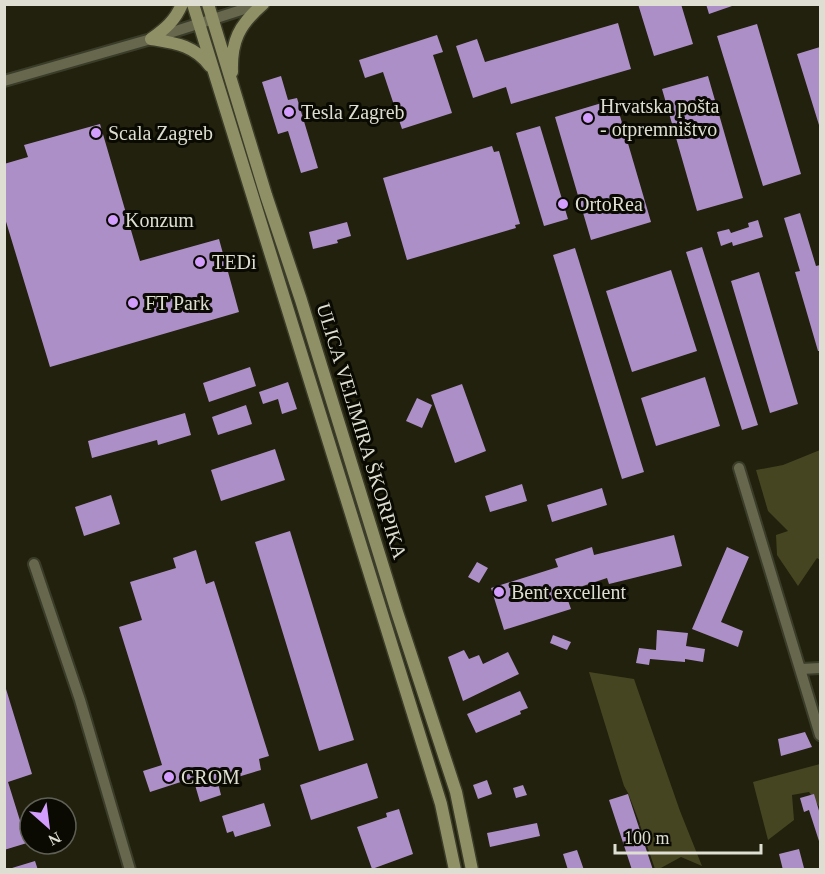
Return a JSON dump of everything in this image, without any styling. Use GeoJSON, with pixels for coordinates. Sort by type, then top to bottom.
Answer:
{"type":"FeatureCollection","features":[{"type":"Feature","properties":{"kind":"main road"},"geometry":{"type":"LineString","coordinates":[[151,39],[176,18],[182,4]]}},
{"type":"Feature","properties":{"kind":"main road","name":"ULICA VELIMIRA ŠKORPIKA"},"geometry":{"type":"LineString","coordinates":[[193,4],[441,804],[455,870]]}},
{"type":"Feature","properties":{"kind":"main road","name":"ULICA VELIMIRA ŠKORPIKA"},"geometry":{"type":"LineString","coordinates":[[208,4],[397,612],[456,792],[472,870]]}},
{"type":"Feature","properties":{"kind":"main road"},"geometry":{"type":"LineString","coordinates":[[232,86],[233,49],[237,34],[261,4]]}},
{"type":"Feature","properties":{"kind":"main road"},"geometry":{"type":"LineString","coordinates":[[151,39],[190,47],[214,71]]}},
{"type":"Feature","properties":{"kind":"street"},"geometry":{"type":"LineString","coordinates":[[4,81],[151,39],[261,4]]}},
{"type":"Feature","properties":{"kind":"street"},"geometry":{"type":"LineString","coordinates":[[739,468],[820,735]]}},
{"type":"Feature","properties":{"kind":"street"},"geometry":{"type":"LineString","coordinates":[[34,564],[80,700],[130,870]]}},
{"type":"Feature","properties":{"kind":"street"},"geometry":{"type":"LineString","coordinates":[[801,669],[820,668]]}},
{"type":"Feature","properties":{"kind":"shaded area"},"geometry":{"type":"Polygon","coordinates":[[[820,450],[820,560],[817,558],[798,586],[777,555],[776,535],[788,531],[768,511],[756,470],[783,465],[820,450]]]}},
{"type":"Feature","properties":{"kind":"shaded area"},"geometry":{"type":"Polygon","coordinates":[[[589,672],[634,679],[680,811],[702,866],[681,857],[655,869],[624,786],[589,672]]]}},
{"type":"Feature","properties":{"kind":"shaded area"},"geometry":{"type":"Polygon","coordinates":[[[820,764],[820,808],[809,792],[792,795],[794,820],[768,840],[753,782],[820,764]]]}},
{"type":"Feature","properties":{"kind":"building"},"geometry":{"type":"Polygon","coordinates":[[[638,4],[681,4],[693,44],[654,56],[638,4]]]}},
{"type":"Feature","properties":{"kind":"building"},"geometry":{"type":"Polygon","coordinates":[[[706,4],[732,4],[732,6],[709,14],[706,4]]]}},
{"type":"Feature","properties":{"kind":"building"},"geometry":{"type":"Polygon","coordinates":[[[618,23],[631,69],[511,104],[506,87],[473,98],[456,46],[477,39],[485,62],[618,23]]]}},
{"type":"Feature","properties":{"kind":"building"},"geometry":{"type":"Polygon","coordinates":[[[757,24],[801,174],[763,186],[717,36],[757,24]]]}},
{"type":"Feature","properties":{"kind":"building"},"geometry":{"type":"Polygon","coordinates":[[[437,35],[443,52],[433,55],[452,113],[402,129],[383,72],[365,78],[359,60],[437,35]]]}},
{"type":"Feature","properties":{"kind":"building"},"geometry":{"type":"Polygon","coordinates":[[[820,47],[820,124],[819,125],[797,54],[820,47]]]}},
{"type":"Feature","properties":{"kind":"building"},"geometry":{"type":"Polygon","coordinates":[[[281,76],[288,100],[297,98],[318,168],[301,173],[288,131],[278,134],[262,82],[281,76]]]}},
{"type":"Feature","properties":{"kind":"building"},"geometry":{"type":"Polygon","coordinates":[[[708,76],[743,198],[697,211],[662,89],[708,76]]]}},
{"type":"Feature","properties":{"kind":"building"},"geometry":{"type":"Polygon","coordinates":[[[615,99],[651,222],[591,240],[555,117],[615,99]]]}},
{"type":"Feature","properties":{"kind":"building"},"geometry":{"type":"Polygon","coordinates":[[[100,124],[140,261],[219,239],[239,312],[50,367],[4,215],[4,164],[28,157],[24,145],[100,124]]]}},
{"type":"Feature","properties":{"kind":"building"},"geometry":{"type":"Polygon","coordinates":[[[540,126],[568,219],[544,226],[516,133],[540,126]]]}},
{"type":"Feature","properties":{"kind":"building"},"geometry":{"type":"Polygon","coordinates":[[[492,146],[494,152],[499,151],[520,224],[515,225],[516,228],[407,260],[383,178],[492,146]]]}},
{"type":"Feature","properties":{"kind":"building"},"geometry":{"type":"Polygon","coordinates":[[[800,213],[816,266],[820,265],[820,351],[818,351],[795,272],[800,271],[784,218],[800,213]]]}},
{"type":"Feature","properties":{"kind":"building"},"geometry":{"type":"Polygon","coordinates":[[[758,220],[763,237],[733,246],[732,242],[721,246],[717,232],[729,229],[731,233],[749,227],[748,223],[758,220]]]}},
{"type":"Feature","properties":{"kind":"building"},"geometry":{"type":"Polygon","coordinates":[[[347,222],[351,236],[337,240],[338,243],[313,249],[309,232],[347,222]]]}},
{"type":"Feature","properties":{"kind":"building"},"geometry":{"type":"Polygon","coordinates":[[[702,247],[758,425],[742,430],[686,252],[702,247]]]}},
{"type":"Feature","properties":{"kind":"building"},"geometry":{"type":"Polygon","coordinates":[[[575,248],[644,472],[622,479],[553,255],[575,248]]]}},
{"type":"Feature","properties":{"kind":"building"},"geometry":{"type":"Polygon","coordinates":[[[671,270],[697,351],[632,372],[606,291],[671,270]]]}},
{"type":"Feature","properties":{"kind":"building"},"geometry":{"type":"Polygon","coordinates":[[[759,272],[798,404],[770,413],[731,281],[759,272]]]}},
{"type":"Feature","properties":{"kind":"building"},"geometry":{"type":"Polygon","coordinates":[[[250,367],[256,386],[209,402],[203,383],[250,367]]]}},
{"type":"Feature","properties":{"kind":"building"},"geometry":{"type":"Polygon","coordinates":[[[705,377],[720,426],[656,446],[641,398],[705,377]]]}},
{"type":"Feature","properties":{"kind":"building"},"geometry":{"type":"Polygon","coordinates":[[[288,382],[297,409],[282,414],[278,399],[263,404],[259,392],[288,382]]]}},
{"type":"Feature","properties":{"kind":"building"},"geometry":{"type":"Polygon","coordinates":[[[462,384],[486,451],[455,463],[431,395],[462,384]]]}},
{"type":"Feature","properties":{"kind":"building"},"geometry":{"type":"Polygon","coordinates":[[[417,398],[432,405],[422,428],[406,421],[417,398]]]}},
{"type":"Feature","properties":{"kind":"building"},"geometry":{"type":"Polygon","coordinates":[[[246,405],[252,424],[218,435],[212,417],[246,405]]]}},
{"type":"Feature","properties":{"kind":"building"},"geometry":{"type":"Polygon","coordinates":[[[185,413],[191,435],[158,445],[157,440],[92,458],[88,441],[185,413]]]}},
{"type":"Feature","properties":{"kind":"building"},"geometry":{"type":"Polygon","coordinates":[[[275,449],[285,480],[221,501],[211,470],[275,449]]]}},
{"type":"Feature","properties":{"kind":"building"},"geometry":{"type":"Polygon","coordinates":[[[522,484],[527,501],[490,512],[485,496],[522,484]]]}},
{"type":"Feature","properties":{"kind":"building"},"geometry":{"type":"Polygon","coordinates":[[[602,488],[607,505],[552,522],[547,505],[602,488]]]}},
{"type":"Feature","properties":{"kind":"building"},"geometry":{"type":"Polygon","coordinates":[[[111,495],[120,524],[84,536],[75,507],[111,495]]]}},
{"type":"Feature","properties":{"kind":"building"},"geometry":{"type":"Polygon","coordinates":[[[290,531],[354,740],[319,751],[255,542],[290,531]]]}},
{"type":"Feature","properties":{"kind":"building"},"geometry":{"type":"Polygon","coordinates":[[[674,535],[682,566],[609,584],[607,578],[565,592],[571,609],[504,630],[491,588],[558,567],[555,559],[592,547],[594,555],[674,535]]]}},
{"type":"Feature","properties":{"kind":"building"},"geometry":{"type":"Polygon","coordinates":[[[727,547],[749,557],[721,622],[743,631],[738,647],[692,629],[727,547]]]}},
{"type":"Feature","properties":{"kind":"building"},"geometry":{"type":"Polygon","coordinates":[[[196,550],[206,584],[214,581],[269,756],[259,759],[261,770],[218,783],[221,795],[200,802],[193,778],[150,792],[143,771],[162,765],[119,627],[142,620],[130,582],[176,568],[173,558],[196,550]]]}},
{"type":"Feature","properties":{"kind":"building"},"geometry":{"type":"Polygon","coordinates":[[[477,562],[488,568],[479,583],[468,577],[477,562]]]}},
{"type":"Feature","properties":{"kind":"building"},"geometry":{"type":"Polygon","coordinates":[[[657,630],[688,633],[686,646],[705,649],[703,662],[685,659],[685,662],[650,659],[649,665],[636,663],[639,648],[656,650],[657,630]]]}},
{"type":"Feature","properties":{"kind":"building"},"geometry":{"type":"Polygon","coordinates":[[[553,635],[571,642],[567,650],[550,643],[553,635]]]}},
{"type":"Feature","properties":{"kind":"building"},"geometry":{"type":"Polygon","coordinates":[[[464,650],[469,659],[479,655],[483,664],[508,652],[519,674],[463,701],[448,657],[464,650]]]}},
{"type":"Feature","properties":{"kind":"building"},"geometry":{"type":"Polygon","coordinates":[[[4,689],[6,689],[32,774],[8,782],[18,814],[18,846],[4,850],[4,689]]]}},
{"type":"Feature","properties":{"kind":"building"},"geometry":{"type":"Polygon","coordinates":[[[520,691],[528,708],[520,711],[521,714],[476,733],[467,714],[520,691]]]}},
{"type":"Feature","properties":{"kind":"building"},"geometry":{"type":"Polygon","coordinates":[[[805,732],[812,747],[781,756],[778,739],[805,732]]]}},
{"type":"Feature","properties":{"kind":"building"},"geometry":{"type":"Polygon","coordinates":[[[367,763],[378,798],[311,820],[300,785],[367,763]]]}},
{"type":"Feature","properties":{"kind":"building"},"geometry":{"type":"Polygon","coordinates":[[[487,780],[492,794],[478,799],[473,785],[487,780]]]}},
{"type":"Feature","properties":{"kind":"building"},"geometry":{"type":"Polygon","coordinates":[[[523,785],[527,795],[516,798],[513,788],[523,785]]]}},
{"type":"Feature","properties":{"kind":"building"},"geometry":{"type":"Polygon","coordinates":[[[628,794],[653,870],[632,870],[609,800],[628,794]]]}},
{"type":"Feature","properties":{"kind":"building"},"geometry":{"type":"Polygon","coordinates":[[[814,794],[820,814],[819,841],[809,810],[804,812],[800,798],[814,794]]]}},
{"type":"Feature","properties":{"kind":"building"},"geometry":{"type":"Polygon","coordinates":[[[264,803],[271,826],[235,837],[233,831],[227,833],[222,816],[264,803]]]}},
{"type":"Feature","properties":{"kind":"building"},"geometry":{"type":"Polygon","coordinates":[[[399,809],[413,854],[372,869],[357,827],[387,817],[386,813],[399,809]]]}},
{"type":"Feature","properties":{"kind":"building"},"geometry":{"type":"Polygon","coordinates":[[[537,823],[540,836],[490,847],[487,833],[537,823]]]}},
{"type":"Feature","properties":{"kind":"building"},"geometry":{"type":"Polygon","coordinates":[[[799,849],[804,868],[783,870],[779,854],[799,849]]]}},
{"type":"Feature","properties":{"kind":"building"},"geometry":{"type":"Polygon","coordinates":[[[577,850],[584,870],[568,870],[563,854],[577,850]]]}},
{"type":"Feature","properties":{"kind":"building"},"geometry":{"type":"Polygon","coordinates":[[[35,861],[38,870],[12,870],[12,868],[35,861]]]}},
{"type":"Feature","properties":{"kind":"place","name":"Tesla Zagreb"},"geometry":{"type":"Point","coordinates":[289,112]}},
{"type":"Feature","properties":{"kind":"place","name":"Hrvatska pošta - otpremništvo"},"geometry":{"type":"Point","coordinates":[588,118]}},
{"type":"Feature","properties":{"kind":"place","name":"Scala Zagreb"},"geometry":{"type":"Point","coordinates":[96,133]}},
{"type":"Feature","properties":{"kind":"place","name":"OrtoRea"},"geometry":{"type":"Point","coordinates":[563,204]}},
{"type":"Feature","properties":{"kind":"place","name":"Konzum"},"geometry":{"type":"Point","coordinates":[113,220]}},
{"type":"Feature","properties":{"kind":"place","name":"TEDi"},"geometry":{"type":"Point","coordinates":[200,262]}},
{"type":"Feature","properties":{"kind":"place","name":"FT Park"},"geometry":{"type":"Point","coordinates":[133,303]}},
{"type":"Feature","properties":{"kind":"place","name":"Bent excellent"},"geometry":{"type":"Point","coordinates":[499,592]}},
{"type":"Feature","properties":{"kind":"place","name":"CROM"},"geometry":{"type":"Point","coordinates":[169,777]}}]}
